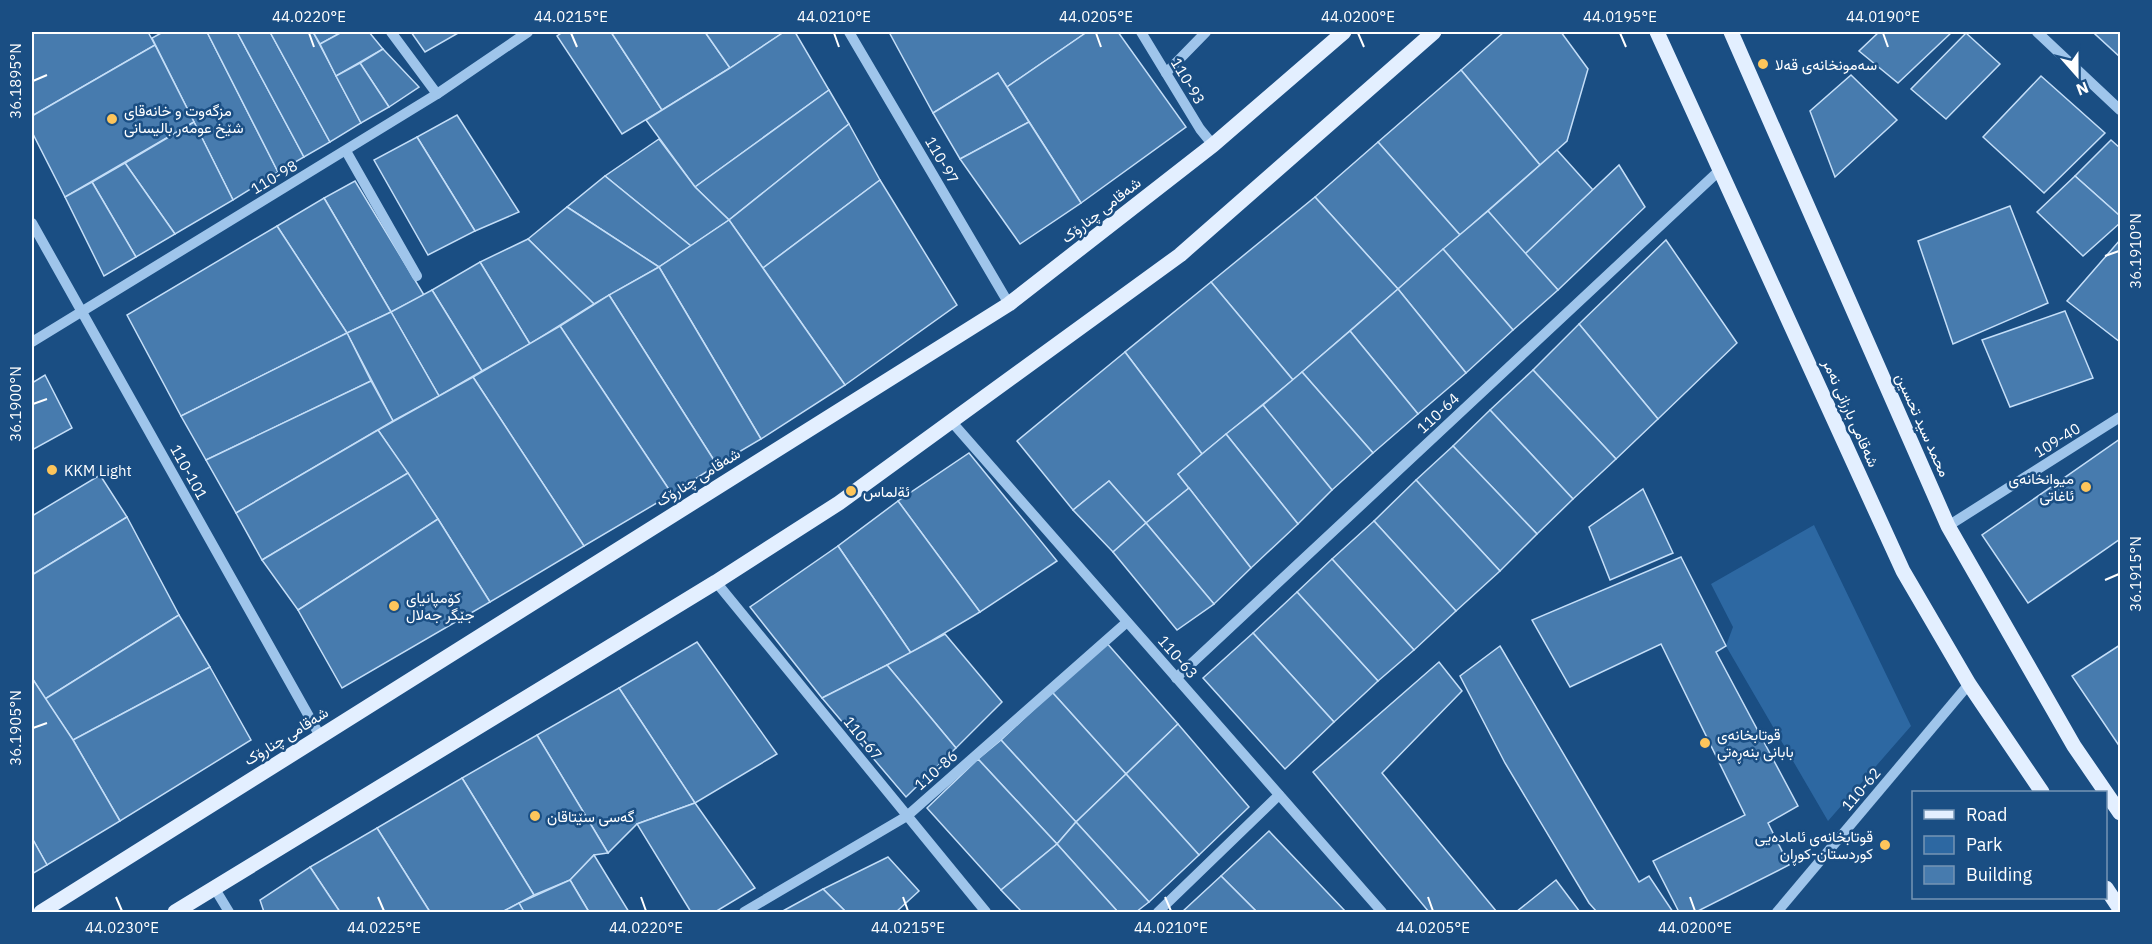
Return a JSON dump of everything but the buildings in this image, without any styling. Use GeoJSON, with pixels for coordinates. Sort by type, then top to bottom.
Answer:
{"type":"FeatureCollection","features":[{"type":"Feature","properties":{"kind":"main road","name":"شەقامی چنارۆک"},"geometry":{"type":"LineString","coordinates":[[41,912],[1009,304],[1213,145],[1344,32]]}},
{"type":"Feature","properties":{"kind":"main road"},"geometry":{"type":"LineString","coordinates":[[175,912],[716,582],[839,503],[1180,255],[1434,32]]}},
{"type":"Feature","properties":{"kind":"main road","name":"شەقامی بارزانی نەمر"},"geometry":{"type":"LineString","coordinates":[[1657,32],[1903,571],[1969,684],[2041,791]]}},
{"type":"Feature","properties":{"kind":"main road","name":"محمد سید تحسین"},"geometry":{"type":"LineString","coordinates":[[1731,32],[1948,526],[2074,746],[2106,791]]}},
{"type":"Feature","properties":{"kind":"main road","name":"محمد سید تحسین"},"geometry":{"type":"LineString","coordinates":[[2107,793],[2121,813]]}},
{"type":"Feature","properties":{"kind":"main road"},"geometry":{"type":"LineString","coordinates":[[2107,889],[2121,909]]}},
{"type":"Feature","properties":{"kind":"street"},"geometry":{"type":"LineString","coordinates":[[391,32],[437,94]]}},
{"type":"Feature","properties":{"kind":"street","name":"110-98"},"geometry":{"type":"LineString","coordinates":[[32,342],[346,151],[437,94],[528,32]]}},
{"type":"Feature","properties":{"kind":"street","name":"110-97"},"geometry":{"type":"LineString","coordinates":[[849,32],[1009,304]]}},
{"type":"Feature","properties":{"kind":"street","name":"110-93"},"geometry":{"type":"LineString","coordinates":[[1141,32],[1200,129],[1213,145]]}},
{"type":"Feature","properties":{"kind":"street"},"geometry":{"type":"LineString","coordinates":[[1166,73],[1206,32]]}},
{"type":"Feature","properties":{"kind":"street"},"geometry":{"type":"LineString","coordinates":[[2037,32],[2121,110]]}},
{"type":"Feature","properties":{"kind":"street"},"geometry":{"type":"LineString","coordinates":[[346,151],[417,276]]}},
{"type":"Feature","properties":{"kind":"street","name":"110-64"},"geometry":{"type":"LineString","coordinates":[[1176,678],[1721,170]]}},
{"type":"Feature","properties":{"kind":"street","name":"110-101"},"geometry":{"type":"LineString","coordinates":[[32,222],[320,736]]}},
{"type":"Feature","properties":{"kind":"street","name":"109-40"},"geometry":{"type":"LineString","coordinates":[[1948,526],[2121,417]]}},
{"type":"Feature","properties":{"kind":"street","name":"110-63"},"geometry":{"type":"LineString","coordinates":[[951,421],[1382,912]]}},
{"type":"Feature","properties":{"kind":"street","name":"110-67"},"geometry":{"type":"LineString","coordinates":[[716,582],[986,912]]}},
{"type":"Feature","properties":{"kind":"street","name":"110-86"},"geometry":{"type":"LineString","coordinates":[[744,912],[907,816],[1127,622]]}},
{"type":"Feature","properties":{"kind":"street","name":"110-62"},"geometry":{"type":"LineString","coordinates":[[1777,912],[1969,684]]}},
{"type":"Feature","properties":{"kind":"street"},"geometry":{"type":"LineString","coordinates":[[1158,912],[1279,795]]}},
{"type":"Feature","properties":{"kind":"street"},"geometry":{"type":"LineString","coordinates":[[215,889],[229,912]]}},
{"type":"Feature","properties":{"kind":"green space"},"geometry":{"type":"Polygon","coordinates":[[[1814,525],[1911,726],[1828,821],[1726,646],[1733,627],[1711,584],[1814,525]]]}},
{"type":"Feature","properties":{"kind":"place","name":"سەمونخانەی قەلا"},"geometry":{"type":"Point","coordinates":[1763,64]}},
{"type":"Feature","properties":{"kind":"place","name":"مزگەوت و خانەقای شێخ عومەر بالیسانی"},"geometry":{"type":"Point","coordinates":[112,119]}},
{"type":"Feature","properties":{"kind":"place","name":"KKM Light"},"geometry":{"type":"Point","coordinates":[52,470]}},
{"type":"Feature","properties":{"kind":"place","name":"میوانخانەی ئاغاتی"},"geometry":{"type":"Point","coordinates":[2086,487]}},
{"type":"Feature","properties":{"kind":"place","name":"ئةلماس"},"geometry":{"type":"Point","coordinates":[851,491]}},
{"type":"Feature","properties":{"kind":"place","name":"کۆمپانیای جێگر جەلال"},"geometry":{"type":"Point","coordinates":[394,606]}},
{"type":"Feature","properties":{"kind":"place","name":"قوتابخانەی بابانی بنەڕەتی"},"geometry":{"type":"Point","coordinates":[1705,743]}},
{"type":"Feature","properties":{"kind":"place","name":"گەسی سێتاقان"},"geometry":{"type":"Point","coordinates":[535,816]}},
{"type":"Feature","properties":{"kind":"place","name":"قوتابخانەی ئامادەیی کوردستان-کوڕان"},"geometry":{"type":"Point","coordinates":[1885,845]}}]}
